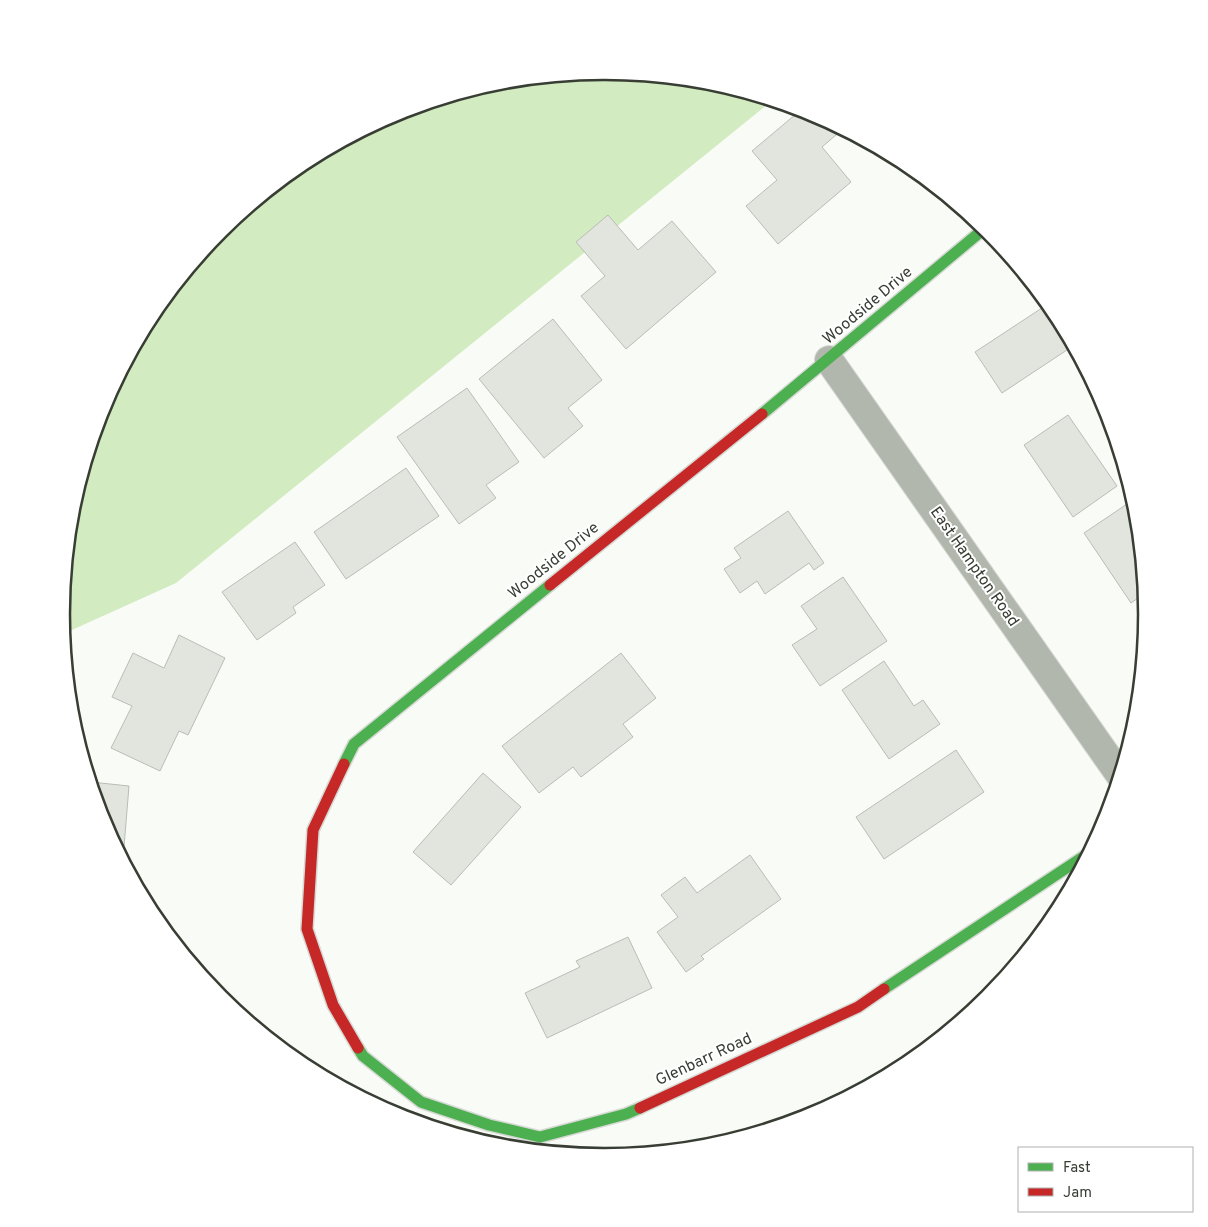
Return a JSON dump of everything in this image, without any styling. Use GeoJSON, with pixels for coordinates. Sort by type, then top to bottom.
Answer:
{"type":"FeatureCollection","features":[{"type":"Feature","properties":{"kind":"street","name":"Woodside Drive"},"geometry":{"type":"LineString","coordinates":[[333,1005],[307,930],[314,830],[354,744],[829,360],[979,233]]}},
{"type":"Feature","properties":{"kind":"street","name":"East Hampton Road"},"geometry":{"type":"LineString","coordinates":[[829,360],[1115,768]]}},
{"type":"Feature","properties":{"kind":"street","name":"Glenbarr Road"},"geometry":{"type":"LineString","coordinates":[[333,1005],[363,1056],[421,1102],[489,1125],[540,1137],[626,1114],[858,1008],[1077,861]]}},
{"type":"Feature","properties":{"kind":"green space"},"geometry":{"type":"Polygon","coordinates":[[[604,80],[674,84],[708,90],[767,105],[176,583],[70,631],[71,579],[80,509],[98,442],[125,377],[142,346],[180,288],[226,236],[279,190],[307,169],[337,151],[400,120],[466,98],[534,84],[604,80]]]}},
{"type":"Feature","properties":{"kind":"building"},"geometry":{"type":"Polygon","coordinates":[[[795,115],[837,134],[822,147],[851,182],[778,244],[746,206],[777,180],[752,151],[795,115]]]}},
{"type":"Feature","properties":{"kind":"building"},"geometry":{"type":"Polygon","coordinates":[[[608,215],[638,250],[672,221],[716,272],[626,349],[581,296],[605,276],[576,242],[608,215]]]}},
{"type":"Feature","properties":{"kind":"building"},"geometry":{"type":"Polygon","coordinates":[[[1042,308],[1067,350],[1002,393],[975,352],[1042,308]]]}},
{"type":"Feature","properties":{"kind":"building"},"geometry":{"type":"Polygon","coordinates":[[[553,319],[602,380],[568,408],[583,426],[544,458],[479,379],[553,319]]]}},
{"type":"Feature","properties":{"kind":"building"},"geometry":{"type":"Polygon","coordinates":[[[467,388],[519,462],[486,485],[496,498],[459,524],[397,437],[467,388]]]}},
{"type":"Feature","properties":{"kind":"building"},"geometry":{"type":"Polygon","coordinates":[[[1068,415],[1117,486],[1073,517],[1024,445],[1068,415]]]}},
{"type":"Feature","properties":{"kind":"building"},"geometry":{"type":"Polygon","coordinates":[[[406,468],[439,516],[346,579],[314,532],[406,468]]]}},
{"type":"Feature","properties":{"kind":"building"},"geometry":{"type":"Polygon","coordinates":[[[1127,504],[1137,579],[1138,598],[1131,603],[1084,533],[1127,504]]]}},
{"type":"Feature","properties":{"kind":"building"},"geometry":{"type":"Polygon","coordinates":[[[788,511],[824,563],[814,570],[809,563],[765,594],[757,581],[740,593],[724,569],[741,558],[734,548],[788,511]]]}},
{"type":"Feature","properties":{"kind":"building"},"geometry":{"type":"Polygon","coordinates":[[[295,542],[325,585],[293,607],[296,613],[257,640],[222,592],[295,542]]]}},
{"type":"Feature","properties":{"kind":"building"},"geometry":{"type":"Polygon","coordinates":[[[843,577],[887,641],[820,686],[792,645],[817,629],[801,606],[843,577]]]}},
{"type":"Feature","properties":{"kind":"building"},"geometry":{"type":"Polygon","coordinates":[[[179,635],[225,658],[188,735],[179,731],[160,771],[111,748],[132,706],[112,697],[133,653],[164,668],[179,635]]]}},
{"type":"Feature","properties":{"kind":"building"},"geometry":{"type":"Polygon","coordinates":[[[621,653],[656,698],[623,724],[633,737],[581,777],[573,767],[539,793],[502,746],[621,653]]]}},
{"type":"Feature","properties":{"kind":"building"},"geometry":{"type":"Polygon","coordinates":[[[884,661],[914,706],[923,700],[940,724],[889,759],[842,690],[884,661]]]}},
{"type":"Feature","properties":{"kind":"building"},"geometry":{"type":"Polygon","coordinates":[[[956,750],[984,792],[884,859],[856,817],[956,750]]]}},
{"type":"Feature","properties":{"kind":"building"},"geometry":{"type":"Polygon","coordinates":[[[483,773],[521,807],[451,885],[413,852],[483,773]]]}},
{"type":"Feature","properties":{"kind":"building"},"geometry":{"type":"Polygon","coordinates":[[[97,783],[129,786],[124,848],[97,783]]]}},
{"type":"Feature","properties":{"kind":"building"},"geometry":{"type":"Polygon","coordinates":[[[750,855],[781,899],[701,956],[704,959],[686,972],[657,932],[678,917],[661,895],[685,877],[697,893],[750,855]]]}},
{"type":"Feature","properties":{"kind":"building"},"geometry":{"type":"Polygon","coordinates":[[[628,937],[652,988],[547,1038],[525,993],[580,967],[576,961],[628,937]]]}},
{"type":"Feature","properties":{"kind":"traffic: fast"},"geometry":{"type":"LineString","coordinates":[[762,414],[979,233]]}},
{"type":"Feature","properties":{"kind":"traffic: fast"},"geometry":{"type":"LineString","coordinates":[[344,764],[354,744],[550,585]]}},
{"type":"Feature","properties":{"kind":"traffic: fast"},"geometry":{"type":"LineString","coordinates":[[884,989],[1077,861]]}},
{"type":"Feature","properties":{"kind":"traffic: fast"},"geometry":{"type":"LineString","coordinates":[[358,1048],[363,1056],[421,1102],[489,1125],[540,1137],[626,1114],[640,1108]]}},
{"type":"Feature","properties":{"kind":"traffic: jam"},"geometry":{"type":"LineString","coordinates":[[550,585],[762,414]]}},
{"type":"Feature","properties":{"kind":"traffic: jam"},"geometry":{"type":"LineString","coordinates":[[344,764],[313,830],[307,929],[333,1005],[358,1048]]}},
{"type":"Feature","properties":{"kind":"traffic: jam"},"geometry":{"type":"LineString","coordinates":[[640,1108],[858,1007],[884,989]]}}]}
